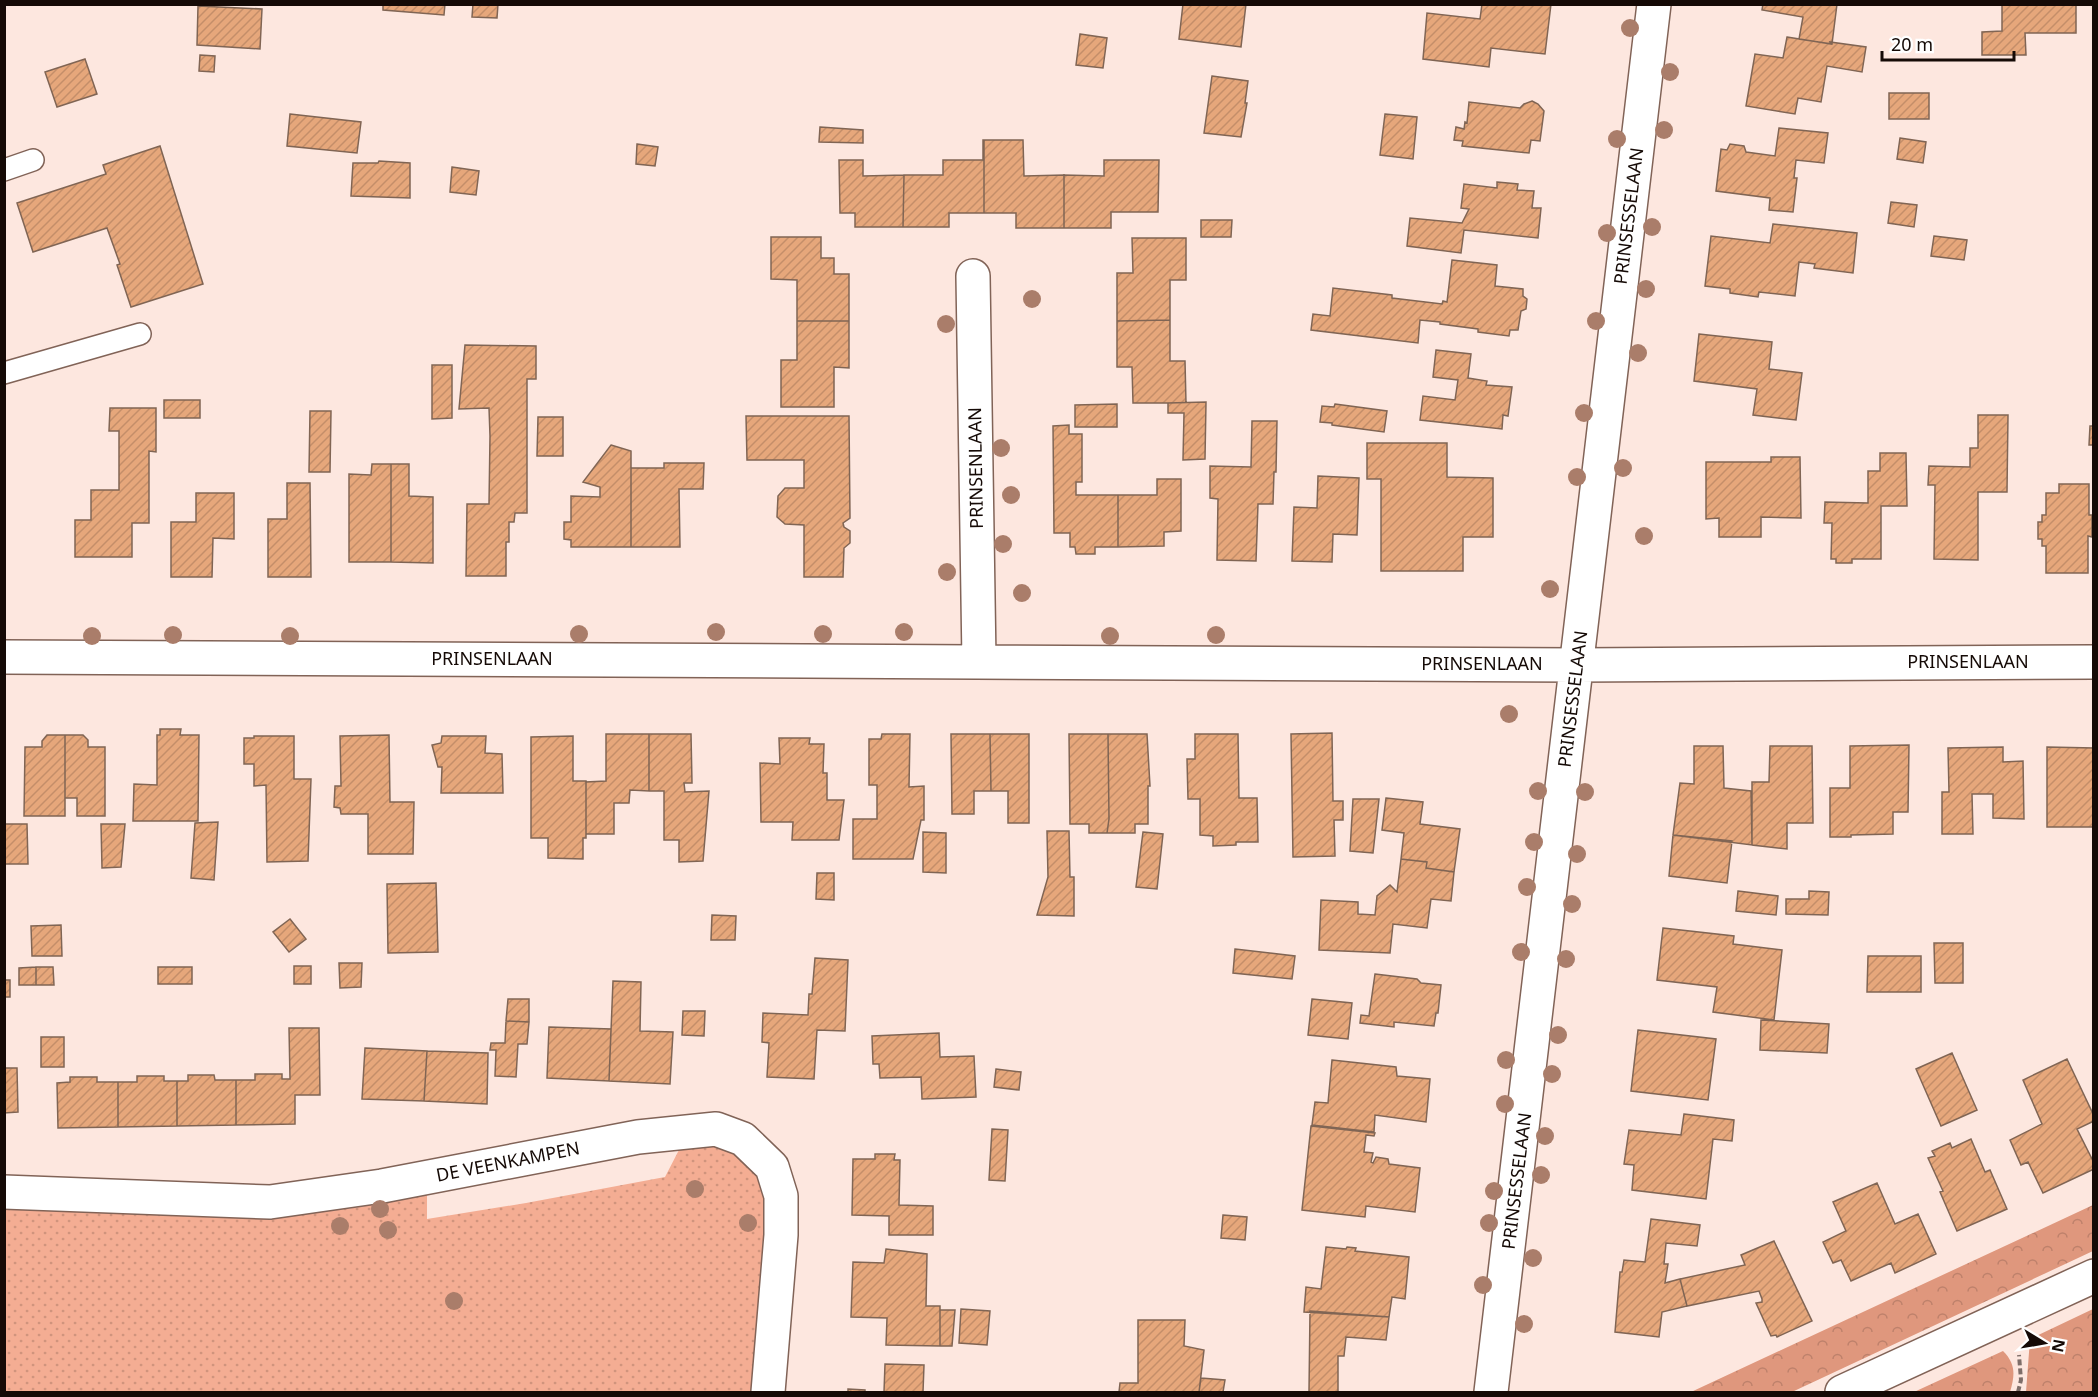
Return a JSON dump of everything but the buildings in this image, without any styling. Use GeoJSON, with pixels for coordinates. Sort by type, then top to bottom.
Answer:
{"type":"FeatureCollection","features":[{"type":"Feature","properties":{"kind":"street","name":"PRINSESSELAAN"},"geometry":{"type":"LineString","coordinates":[[1491,1392],[1654,4]]}},
{"type":"Feature","properties":{"kind":"street","name":"PRINSENLAAN"},"geometry":{"type":"LineString","coordinates":[[973,276],[979,661]]}},
{"type":"Feature","properties":{"kind":"street","name":"PRINSENLAAN"},"geometry":{"type":"LineString","coordinates":[[4,657],[1577,665],[2094,662]]}},
{"type":"Feature","properties":{"kind":"street","name":"DE VEENKAMPEN"},"geometry":{"type":"LineString","coordinates":[[4,1192],[270,1202],[382,1186],[638,1137],[716,1130],[743,1139],[772,1167],[781,1196],[768,1392]]}},
{"type":"Feature","properties":{"kind":"street"},"geometry":{"type":"LineString","coordinates":[[1842,1392],[2094,1276]]}},
{"type":"Feature","properties":{"kind":"lane"},"geometry":{"type":"LineString","coordinates":[[4,170],[33,159]]}},
{"type":"Feature","properties":{"kind":"lane"},"geometry":{"type":"LineString","coordinates":[[4,373],[140,334]]}},
{"type":"Feature","properties":{"kind":"shaded area"},"geometry":{"type":"Polygon","coordinates":[[[721,1146],[737,1153],[758,1176],[763,1191],[765,1212],[752,1392],[5,1392],[5,1206],[311,1213],[353,1208],[427,1194],[427,1219],[665,1177],[680,1148],[721,1146]]]}},
{"type":"Feature","properties":{"kind":"green space"},"geometry":{"type":"Polygon","coordinates":[[[2093,1205],[2093,1251],[1792,1392],[1691,1392],[2093,1205]]]}},
{"type":"Feature","properties":{"kind":"green space"},"geometry":{"type":"Polygon","coordinates":[[[2093,1309],[2093,1392],[2026,1392],[2030,1339],[2093,1309]]]}},
{"type":"Feature","properties":{"kind":"green space"},"geometry":{"type":"Polygon","coordinates":[[[2003,1351],[2010,1360],[2013,1370],[2010,1392],[1914,1392],[2003,1351]]]}}]}
